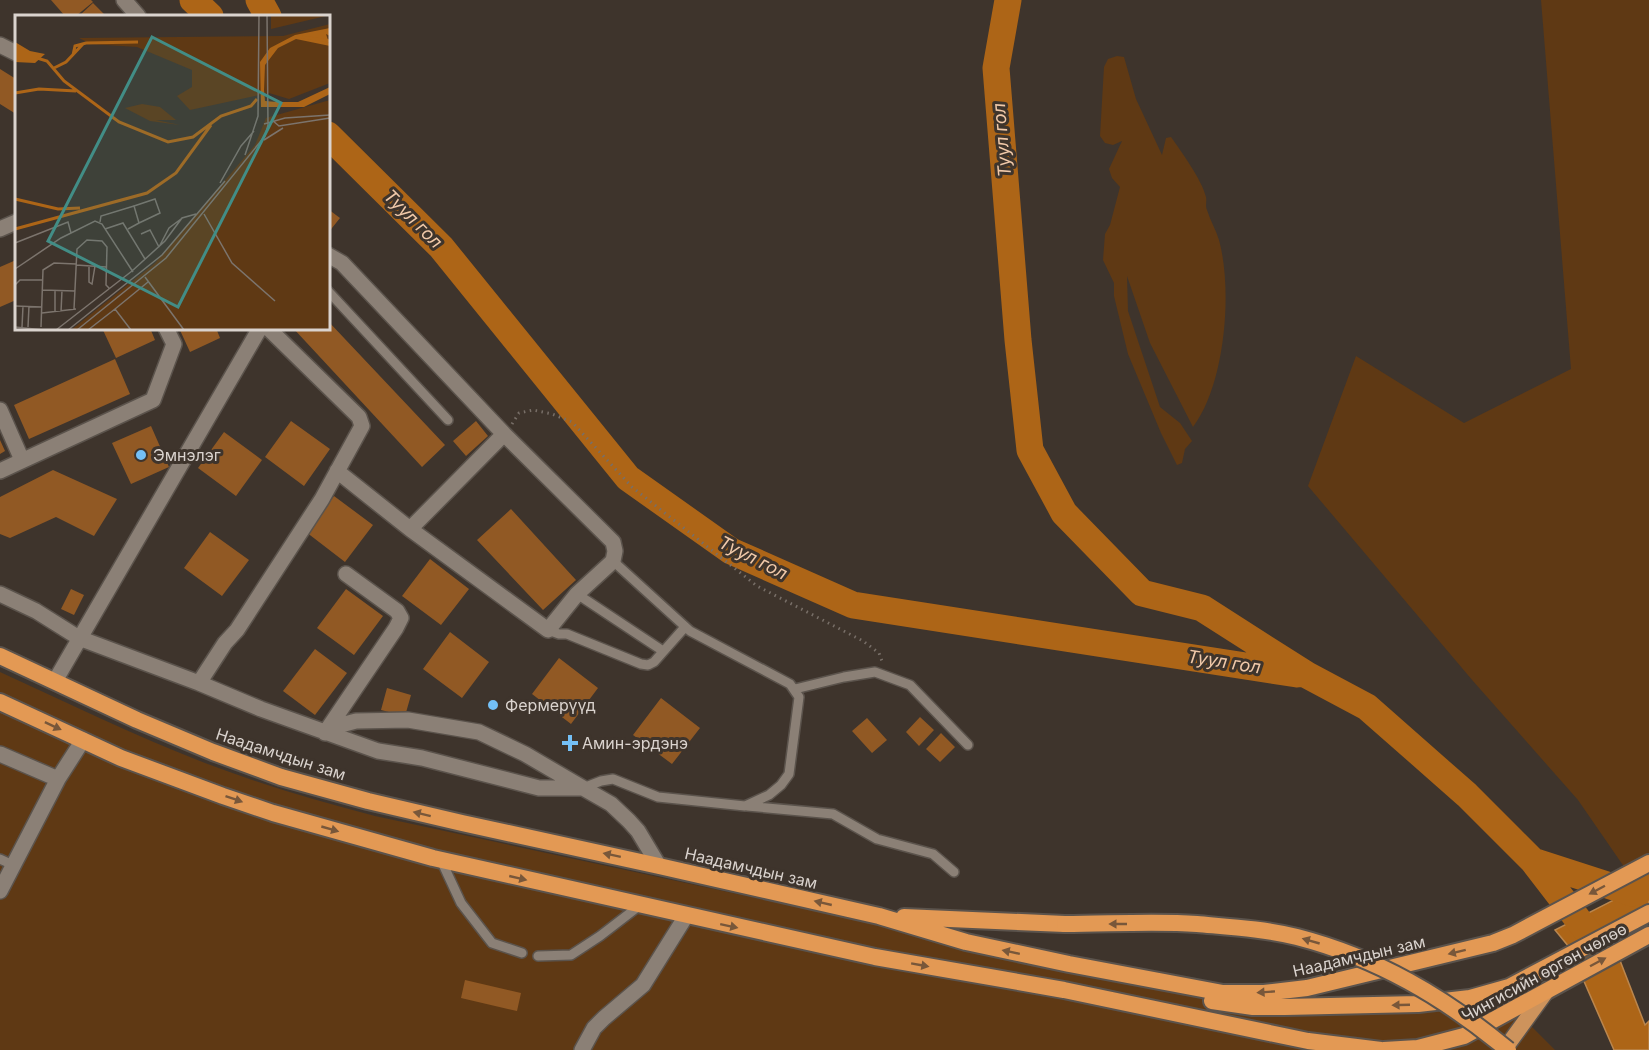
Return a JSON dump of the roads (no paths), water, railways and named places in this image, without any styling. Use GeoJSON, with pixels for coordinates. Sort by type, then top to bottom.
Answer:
{"type":"FeatureCollection","features":[{"type":"Feature","properties":{"kind":"highway","name":"Наадамчдын зам"},"geometry":{"type":"LineString","coordinates":[[0,656],[137,720],[213,752],[281,777],[368,801],[879,916],[966,942],[1223,993],[1264,993],[1307,988],[1493,943],[1513,935],[1649,863]]}},
{"type":"Feature","properties":{"kind":"highway"},"geometry":{"type":"LineString","coordinates":[[0,702],[121,758],[273,813],[441,860],[875,957],[1076,993],[1308,1041]]}},
{"type":"Feature","properties":{"kind":"highway"},"geometry":{"type":"LineString","coordinates":[[1069,964],[1222,1004],[1253,1007],[1395,1005],[1470,998],[1509,987],[1649,913]]}},
{"type":"Feature","properties":{"kind":"highway"},"geometry":{"type":"LineString","coordinates":[[879,916],[1065,924],[1195,924],[1244,928],[1295,937],[1335,948],[1405,978],[1427,990],[1484,1030],[1506,1050]]}},
{"type":"Feature","properties":{"kind":"highway","name":"Чингисийн өргөн чөлөө"},"geometry":{"type":"LineString","coordinates":[[1308,1041],[1383,1050],[1418,1048],[1464,1036],[1649,935]]}},
{"type":"Feature","properties":{"kind":"main road"},"geometry":{"type":"LineString","coordinates":[[1506,1050],[1548,989]]}},
{"type":"Feature","properties":{"kind":"main road"},"geometry":{"type":"LineString","coordinates":[[1308,1041],[1329,1050]]}},
{"type":"Feature","properties":{"kind":"street"},"geometry":{"type":"LineString","coordinates":[[124,0],[137,15]]}},
{"type":"Feature","properties":{"kind":"street"},"geometry":{"type":"LineString","coordinates":[[0,45],[15,52]]}},
{"type":"Feature","properties":{"kind":"street"},"geometry":{"type":"LineString","coordinates":[[0,229],[15,222]]}},
{"type":"Feature","properties":{"kind":"street"},"geometry":{"type":"LineString","coordinates":[[330,256],[342,263],[504,434],[613,542],[614,561],[577,594],[548,630],[410,529],[337,471]]}},
{"type":"Feature","properties":{"kind":"street"},"geometry":{"type":"LineString","coordinates":[[0,471],[153,400],[174,344],[167,330]]}},
{"type":"Feature","properties":{"kind":"street"},"geometry":{"type":"LineString","coordinates":[[55,681],[259,330]]}},
{"type":"Feature","properties":{"kind":"street"},"geometry":{"type":"LineString","coordinates":[[200,683],[322,499],[362,426],[358,417],[270,330]]}},
{"type":"Feature","properties":{"kind":"street"},"geometry":{"type":"LineString","coordinates":[[0,410],[22,460]]}},
{"type":"Feature","properties":{"kind":"street"},"geometry":{"type":"LineString","coordinates":[[410,529],[504,434]]}},
{"type":"Feature","properties":{"kind":"street","name":"Наадамчдын зам"},"geometry":{"type":"LineString","coordinates":[[325,733],[396,628],[400,618],[397,610],[346,574]]}},
{"type":"Feature","properties":{"kind":"street"},"geometry":{"type":"LineString","coordinates":[[0,594],[36,611],[79,638],[200,683],[261,710],[378,751],[422,758],[539,788],[583,788]]}},
{"type":"Feature","properties":{"kind":"street"},"geometry":{"type":"LineString","coordinates":[[325,733],[356,721],[408,720],[479,732],[525,754],[611,804],[638,831],[659,866]]}},
{"type":"Feature","properties":{"kind":"street"},"geometry":{"type":"LineString","coordinates":[[0,891],[7,862],[83,740]]}},
{"type":"Feature","properties":{"kind":"street"},"geometry":{"type":"LineString","coordinates":[[0,754],[58,780]]}},
{"type":"Feature","properties":{"kind":"street"},"geometry":{"type":"LineString","coordinates":[[582,1050],[594,1028],[643,985],[686,916]]}},
{"type":"Feature","properties":{"kind":"lane"},"geometry":{"type":"LineString","coordinates":[[330,293],[448,420]]}},
{"type":"Feature","properties":{"kind":"lane"},"geometry":{"type":"LineString","coordinates":[[614,561],[686,627],[790,684],[795,689],[799,697],[789,774],[769,795],[745,806]]}},
{"type":"Feature","properties":{"kind":"lane"},"geometry":{"type":"LineString","coordinates":[[577,594],[663,651]]}},
{"type":"Feature","properties":{"kind":"lane"},"geometry":{"type":"LineString","coordinates":[[548,630],[567,634],[648,665],[686,627]]}},
{"type":"Feature","properties":{"kind":"lane"},"geometry":{"type":"LineString","coordinates":[[795,689],[875,672],[910,685],[968,745]]}},
{"type":"Feature","properties":{"kind":"lane"},"geometry":{"type":"LineString","coordinates":[[583,788],[613,779],[658,797],[833,814],[877,839],[933,854],[954,872]]}},
{"type":"Feature","properties":{"kind":"lane"},"geometry":{"type":"LineString","coordinates":[[441,860],[461,903],[492,943],[522,953]]}},
{"type":"Feature","properties":{"kind":"lane"},"geometry":{"type":"LineString","coordinates":[[538,956],[571,955],[639,906]]}},
{"type":"Feature","properties":{"kind":"waterway","name":"Туул гол"},"geometry":{"type":"LineString","coordinates":[[193,0],[209,15]]}},
{"type":"Feature","properties":{"kind":"waterway"},"geometry":{"type":"LineString","coordinates":[[259,0],[267,15]]}},
{"type":"Feature","properties":{"kind":"waterway","name":"Туул гол"},"geometry":{"type":"LineString","coordinates":[[1008,0],[996,68],[1018,340],[1030,450],[1064,513],[1142,593],[1202,608],[1307,675],[1367,707],[1467,795],[1533,861],[1632,893],[1649,886]]}},
{"type":"Feature","properties":{"kind":"waterway","name":"Туул гол"},"geometry":{"type":"LineString","coordinates":[[330,137],[441,247],[628,478],[731,551],[853,605],[1297,674]]}},
{"type":"Feature","properties":{"kind":"waterway","name":"Туул гол"},"geometry":{"type":"LineString","coordinates":[[1533,861],[1600,948]]}},
{"type":"Feature","properties":{"kind":"place","name":"Эмнэлэг"},"geometry":{"type":"Point","coordinates":[141,455]}},
{"type":"Feature","properties":{"kind":"place","name":"Фермерүүд"},"geometry":{"type":"Point","coordinates":[493,705]}},
{"type":"Feature","properties":{"kind":"place","name":"Амин-эрдэнэ"},"geometry":{"type":"Point","coordinates":[570,743]}}]}
